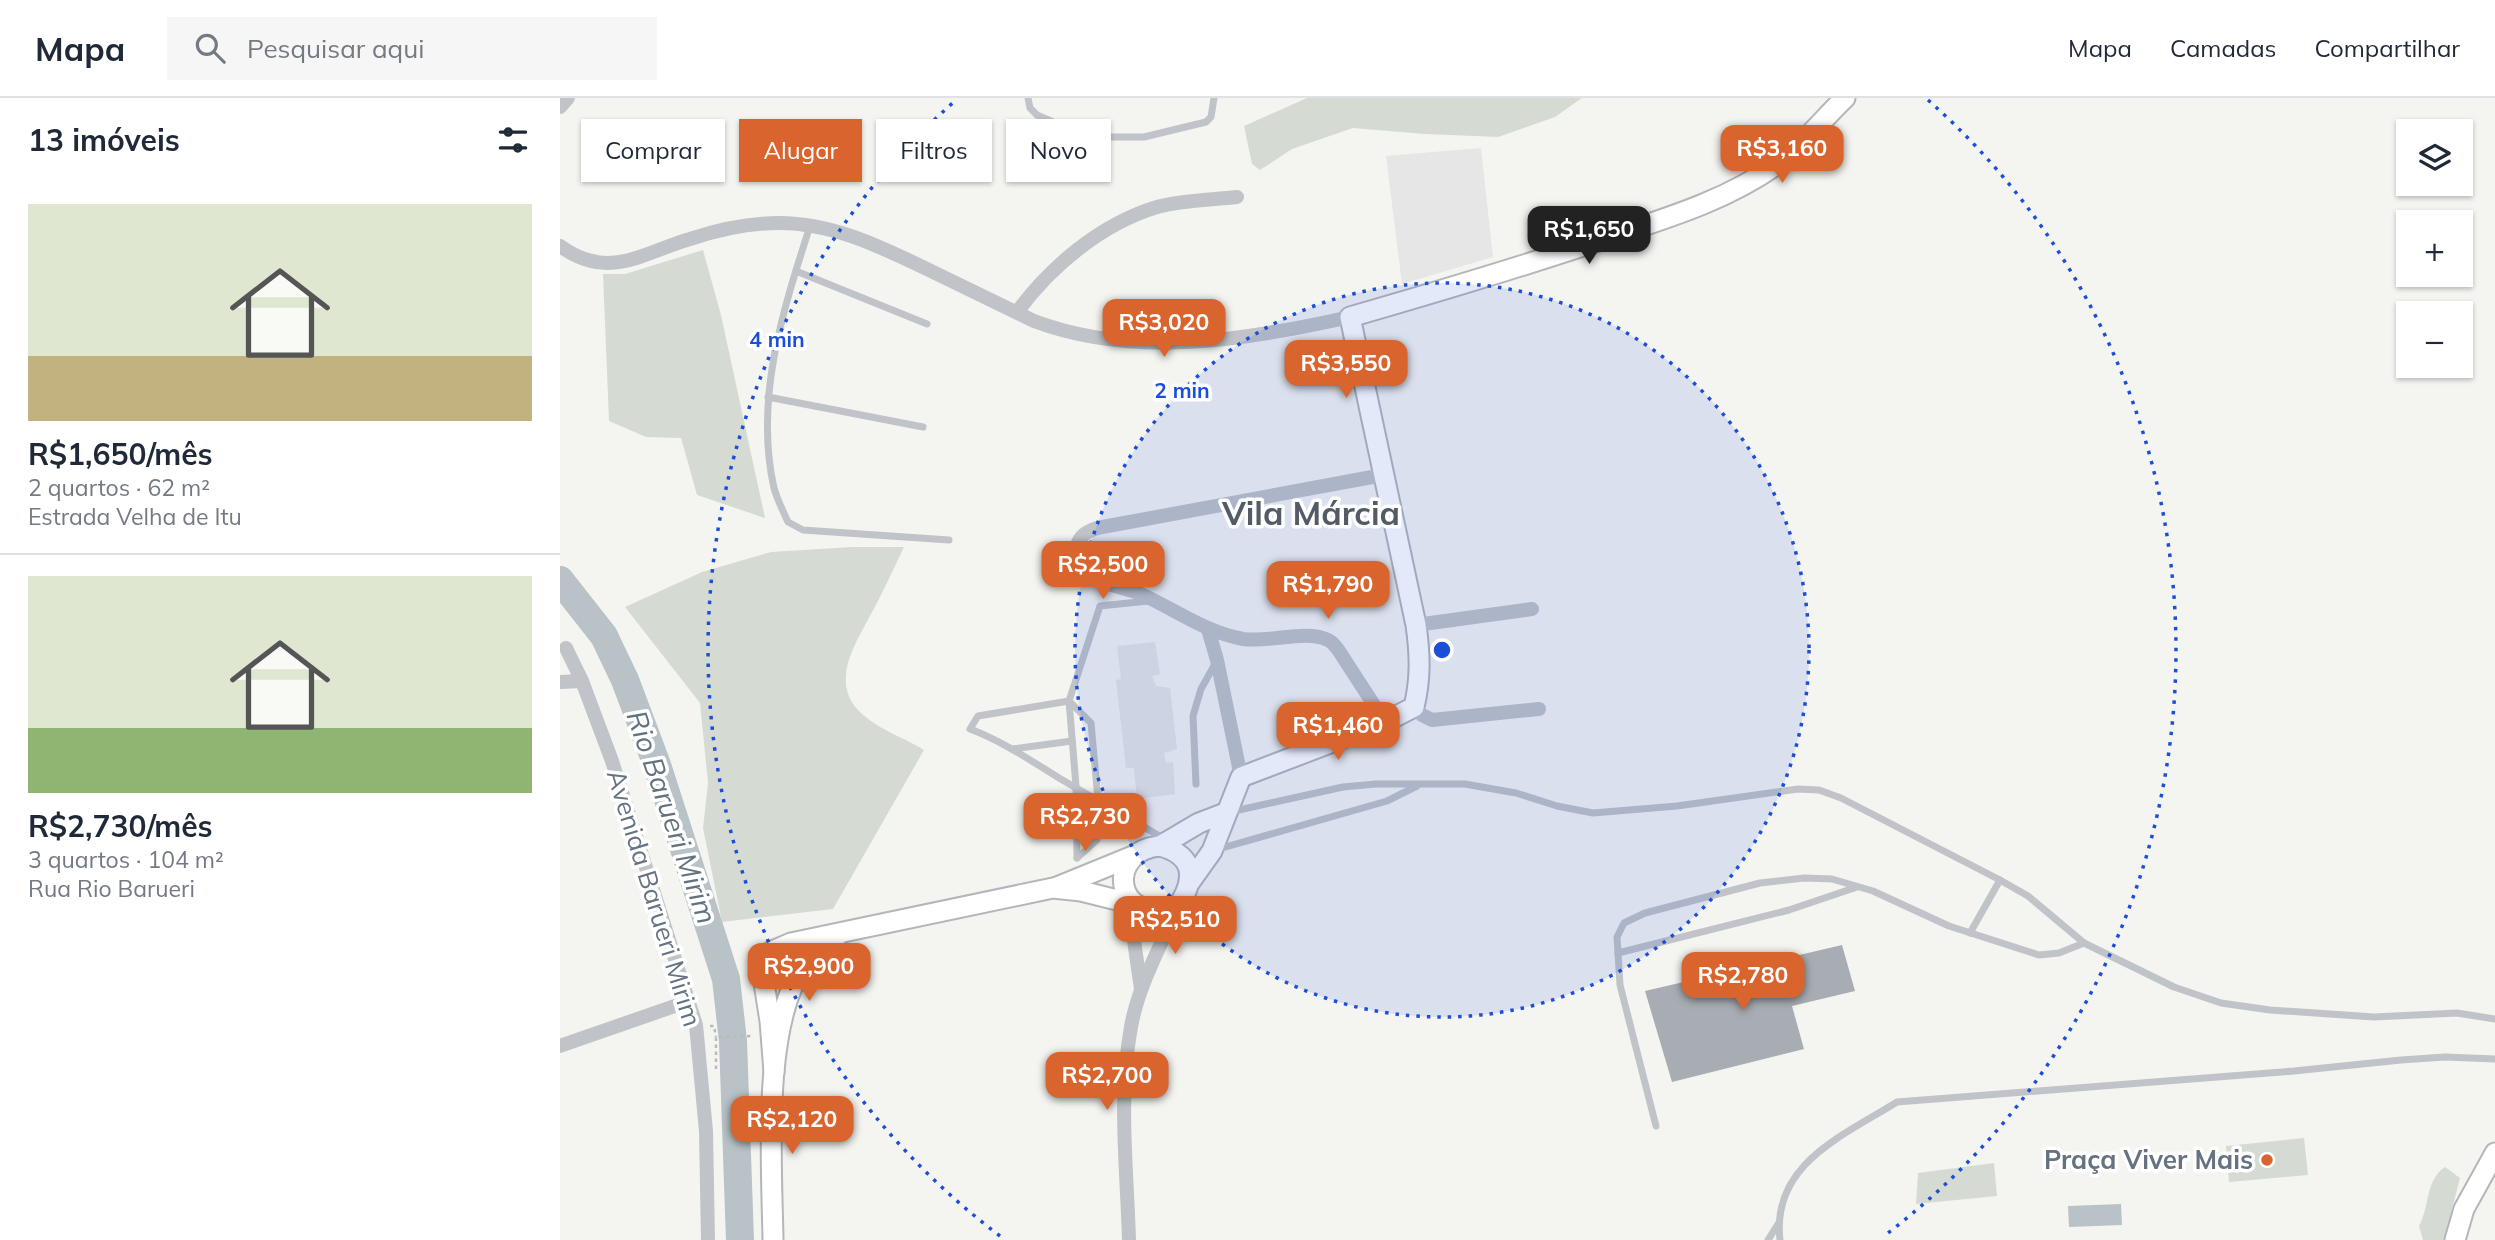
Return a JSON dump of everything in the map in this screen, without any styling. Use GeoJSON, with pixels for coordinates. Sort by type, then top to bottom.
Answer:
{"type":"FeatureCollection","features":[{"type":"Feature","properties":{"kind":"street"},"geometry":{"type":"LineString","coordinates":[[560,107],[568,98]]}},
{"type":"Feature","properties":{"kind":"street"},"geometry":{"type":"LineString","coordinates":[[560,246],[576,258],[597,263],[614,263],[638,258],[690,239],[744,226],[811,224],[849,233],[1017,313],[1059,330],[1117,341],[1209,341],[1261,335],[1350,317],[1501,274],[1680,214],[1746,184],[1777,165],[1806,140],[1845,98]]}},
{"type":"Feature","properties":{"kind":"street"},"geometry":{"type":"LineString","coordinates":[[1017,313],[1038,284],[1073,253],[1115,225],[1157,207],[1237,197]]}},
{"type":"Feature","properties":{"kind":"street"},"geometry":{"type":"LineString","coordinates":[[1241,778],[1385,722],[1414,707],[1420,685],[1421,660],[1416,625],[1350,317]]}},
{"type":"Feature","properties":{"kind":"street"},"geometry":{"type":"LineString","coordinates":[[1382,475],[1085,532],[1079,538],[1077,549],[1079,560],[1085,569],[1104,583],[1139,593],[1208,629],[1247,639],[1306,636],[1330,640],[1385,722]]}},
{"type":"Feature","properties":{"kind":"street"},"geometry":{"type":"LineString","coordinates":[[1416,625],[1532,609]]}},
{"type":"Feature","properties":{"kind":"street"},"geometry":{"type":"LineString","coordinates":[[1129,1240],[1125,1075],[1131,1025],[1142,990],[1177,908],[1188,892],[1190,882],[1212,851],[1241,778],[1208,629]]}},
{"type":"Feature","properties":{"kind":"street","name":"Avenida Barueri Mirim"},"geometry":{"type":"LineString","coordinates":[[566,648],[582,681],[611,761],[698,1035],[706,1131],[708,1240]]}},
{"type":"Feature","properties":{"kind":"street"},"geometry":{"type":"LineString","coordinates":[[560,682],[582,681]]}},
{"type":"Feature","properties":{"kind":"street"},"geometry":{"type":"LineString","coordinates":[[1414,707],[1432,720],[1539,709]]}},
{"type":"Feature","properties":{"kind":"street"},"geometry":{"type":"LineString","coordinates":[[774,1072],[770,1021],[761,964],[770,952],[790,943],[1053,888],[1133,856],[1141,850],[1164,844],[1199,823],[1225,813]]}},
{"type":"Feature","properties":{"kind":"street"},"geometry":{"type":"LineString","coordinates":[[1164,844],[1179,854],[1185,862],[1190,882]]}},
{"type":"Feature","properties":{"kind":"street"},"geometry":{"type":"LineString","coordinates":[[1133,856],[1128,864],[1124,882],[1132,901],[1132,920],[1142,990]]}},
{"type":"Feature","properties":{"kind":"street"},"geometry":{"type":"LineString","coordinates":[[1053,888],[1132,901],[1142,909],[1152,912],[1177,908]]}},
{"type":"Feature","properties":{"kind":"street"},"geometry":{"type":"LineString","coordinates":[[773,1240],[772,1133],[774,1072],[780,1025],[798,975],[814,953],[843,932]]}},
{"type":"Feature","properties":{"kind":"street"},"geometry":{"type":"LineString","coordinates":[[560,1046],[689,1001]]}},
{"type":"Feature","properties":{"kind":"street"},"geometry":{"type":"LineString","coordinates":[[2455,1240],[2464,1209],[2495,1153]]}},
{"type":"Feature","properties":{"kind":"lane"},"geometry":{"type":"LineString","coordinates":[[1028,98],[1030,108],[1037,116],[1088,137],[1144,137],[1198,125],[1210,117],[1214,98]]}},
{"type":"Feature","properties":{"kind":"lane"},"geometry":{"type":"LineString","coordinates":[[811,224],[776,348],[768,397],[766,442],[775,490],[788,523],[803,530],[949,540]]}},
{"type":"Feature","properties":{"kind":"lane"},"geometry":{"type":"LineString","coordinates":[[796,271],[927,324]]}},
{"type":"Feature","properties":{"kind":"lane"},"geometry":{"type":"LineString","coordinates":[[768,397],[923,427]]}},
{"type":"Feature","properties":{"kind":"lane"},"geometry":{"type":"LineString","coordinates":[[1069,701],[1091,723],[1098,800],[1097,840],[1077,858],[1076,788],[1069,701],[1100,606],[1152,600]]}},
{"type":"Feature","properties":{"kind":"lane"},"geometry":{"type":"LineString","coordinates":[[1196,784],[1193,716],[1201,689],[1217,660]]}},
{"type":"Feature","properties":{"kind":"lane"},"geometry":{"type":"LineString","coordinates":[[1069,701],[978,716],[970,729],[992,737],[1098,800],[1164,844]]}},
{"type":"Feature","properties":{"kind":"lane"},"geometry":{"type":"LineString","coordinates":[[1012,749],[1072,741]]}},
{"type":"Feature","properties":{"kind":"lane"},"geometry":{"type":"LineString","coordinates":[[1225,813],[1343,787],[1376,784],[1465,784],[1516,793],[1557,806],[1593,813],[1677,806],[1798,789],[1819,790],[1841,798],[2028,896],[2084,943],[2174,987],[2221,1003],[2270,1010],[2374,1017],[2456,1013],[2495,1019]]}},
{"type":"Feature","properties":{"kind":"lane"},"geometry":{"type":"LineString","coordinates":[[1212,851],[1387,801],[1420,784]]}},
{"type":"Feature","properties":{"kind":"lane"},"geometry":{"type":"LineString","coordinates":[[1656,1126],[1620,985],[1617,937],[1624,923],[1644,913],[1760,883],[1804,878],[1832,879],[1874,891],[1949,926],[2039,955],[2059,953],[2084,943]]}},
{"type":"Feature","properties":{"kind":"lane"},"geometry":{"type":"LineString","coordinates":[[1970,933],[2000,880]]}},
{"type":"Feature","properties":{"kind":"lane"},"geometry":{"type":"LineString","coordinates":[[1618,953],[1789,910],[1858,886]]}},
{"type":"Feature","properties":{"kind":"lane"},"geometry":{"type":"LineString","coordinates":[[1780,1240],[1778,1224],[1783,1198],[1796,1174],[1835,1138],[1897,1102],[2401,1060],[2495,1059]]}},
{"type":"Feature","properties":{"kind":"lane"},"geometry":{"type":"LineString","coordinates":[[1768,1240],[1778,1224]]}},
{"type":"Feature","properties":{"kind":"path"},"geometry":{"type":"LineString","coordinates":[[715,1029],[717,1069]]}},
{"type":"Feature","properties":{"kind":"path"},"geometry":{"type":"LineString","coordinates":[[716,1037],[754,1036]]}},
{"type":"Feature","properties":{"kind":"shaded area"},"geometry":{"type":"Polygon","coordinates":[[[1307,98],[1582,98],[1555,117],[1498,137],[1353,128],[1292,149],[1260,170],[1252,164],[1244,126],[1307,98]]]}},
{"type":"Feature","properties":{"kind":"shaded area"},"geometry":{"type":"Polygon","coordinates":[[[1481,148],[1493,257],[1402,284],[1386,156],[1481,148]]]}},
{"type":"Feature","properties":{"kind":"shaded area"},"geometry":{"type":"Polygon","coordinates":[[[703,250],[721,315],[765,518],[697,495],[681,438],[646,437],[609,421],[603,274],[625,274],[703,250]]]}},
{"type":"Feature","properties":{"kind":"shaded area"},"geometry":{"type":"Polygon","coordinates":[[[904,547],[852,650],[846,675],[850,699],[858,710],[873,722],[924,750],[833,909],[722,922],[703,828],[708,783],[700,703],[625,607],[702,572],[771,552],[904,547]]]}},
{"type":"Feature","properties":{"kind":"shaded area"},"geometry":{"type":"Polygon","coordinates":[[[1155,642],[1160,674],[1152,676],[1156,686],[1170,688],[1177,749],[1164,753],[1166,763],[1173,762],[1175,794],[1137,799],[1134,768],[1126,768],[1116,680],[1121,679],[1117,646],[1155,642]]]}},
{"type":"Feature","properties":{"kind":"shaded area","name":"Praça Viver Mais"},"geometry":{"type":"Polygon","coordinates":[[[2304,1138],[2308,1175],[2229,1182],[2226,1146],[2304,1138]]]}},
{"type":"Feature","properties":{"kind":"shaded area"},"geometry":{"type":"Polygon","coordinates":[[[1994,1163],[1997,1196],[1916,1204],[1918,1173],[1994,1163]]]}},
{"type":"Feature","properties":{"kind":"shaded area"},"geometry":{"type":"Polygon","coordinates":[[[2445,1167],[2460,1178],[2444,1240],[2423,1240],[2419,1226],[2431,1186],[2445,1167]]]}},
{"type":"Feature","properties":{"kind":"shaded area"},"geometry":{"type":"Polygon","coordinates":[[[2121,1204],[2122,1225],[2069,1227],[2068,1206],[2121,1204]]]}},
{"type":"Feature","properties":{"kind":"building"},"geometry":{"type":"Polygon","coordinates":[[[1842,945],[1855,991],[1792,1006],[1804,1049],[1672,1082],[1645,991],[1842,945]]]}},
{"type":"Feature","properties":{"kind":"waterway","name":"Rio Barueri Mirim"},"geometry":{"type":"LineString","coordinates":[[560,580],[604,636],[625,680],[657,765],[726,979],[733,1041],[740,1240]]}},
{"type":"Feature","properties":{"kind":"place","name":"Praça Viver Mais"},"geometry":{"type":"Point","coordinates":[2267,1160]}},
{"type":"Feature","properties":{"kind":"district","name":"Vila Márcia"},"geometry":{"type":"Point","coordinates":[1311,513]}}]}
